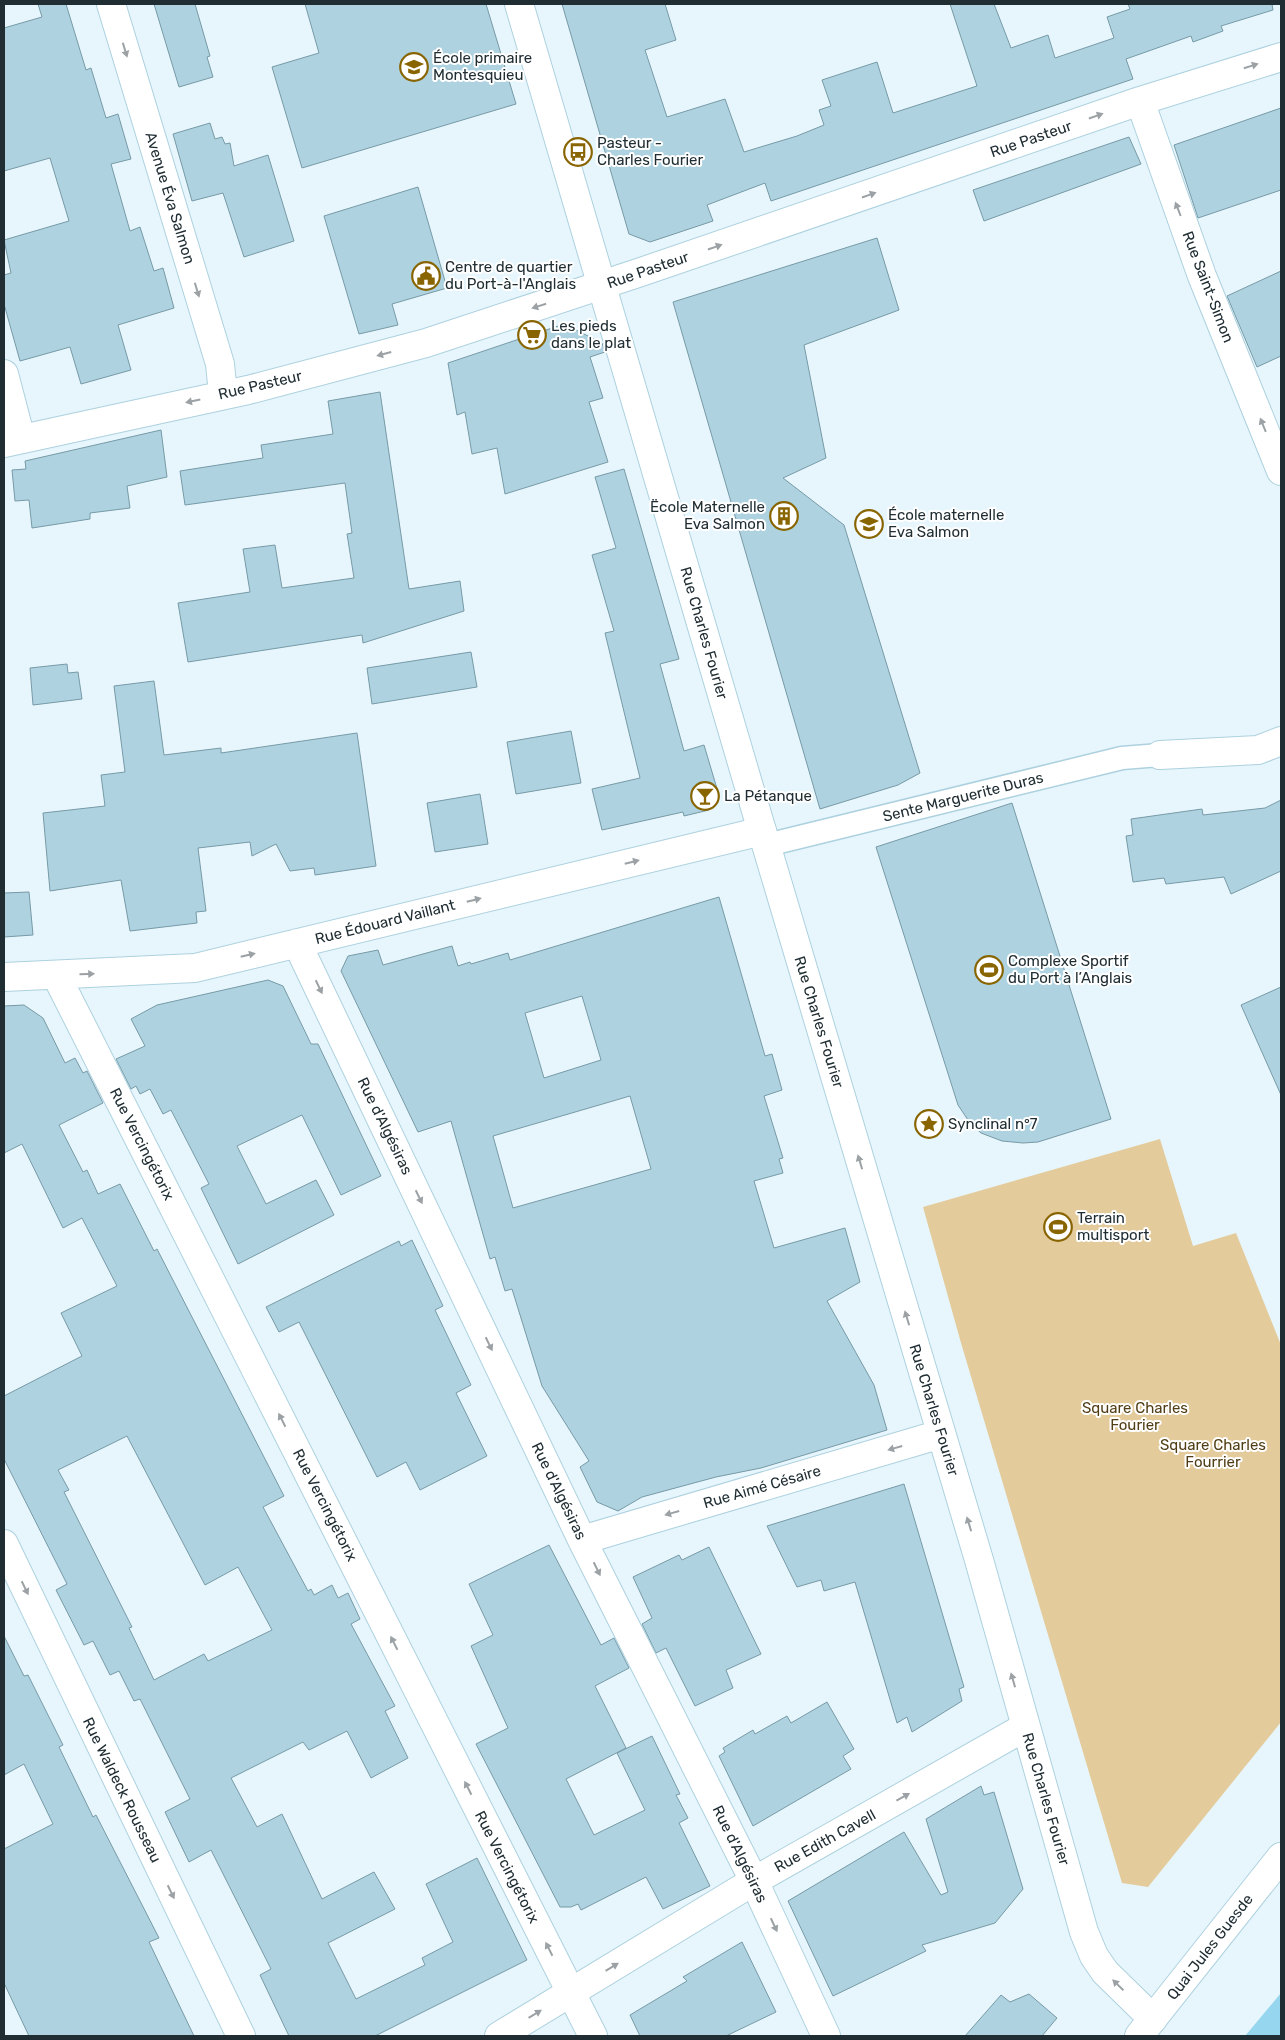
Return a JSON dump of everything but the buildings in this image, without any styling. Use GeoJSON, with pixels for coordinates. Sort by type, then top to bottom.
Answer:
{"type":"FeatureCollection","features":[{"type":"Feature","properties":{"kind":"street","name":"Avenue Éva Salmon"},"geometry":{"type":"LineString","coordinates":[[111,4],[220,364],[223,394]]}},
{"type":"Feature","properties":{"kind":"street","name":"Rue Charles Fourier"},"geometry":{"type":"LineString","coordinates":[[519,4],[764,838],[980,1560],[1025,1727],[1084,1932],[1094,1956],[1146,2028]]}},
{"type":"Feature","properties":{"kind":"street","name":"Rue Pasteur"},"geometry":{"type":"LineString","coordinates":[[12,441],[248,390],[412,346],[602,285],[1140,102],[1281,57]]}},
{"type":"Feature","properties":{"kind":"street","name":"Rue Saint-Simon"},"geometry":{"type":"LineString","coordinates":[[1140,102],[1202,276],[1281,470]]}},
{"type":"Feature","properties":{"kind":"street"},"geometry":{"type":"LineString","coordinates":[[4,374],[12,441]]}},
{"type":"Feature","properties":{"kind":"street"},"geometry":{"type":"LineString","coordinates":[[1160,755],[1258,750],[1281,741]]}},
{"type":"Feature","properties":{"kind":"street","name":"Sente Marguerite Duras"},"geometry":{"type":"LineString","coordinates":[[764,838],[1122,758],[1160,755]]}},
{"type":"Feature","properties":{"kind":"street","name":"Rue Édouard Vaillant"},"geometry":{"type":"LineString","coordinates":[[4,977],[195,968],[297,943],[764,838]]}},
{"type":"Feature","properties":{"kind":"street","name":"Rue d'Algésiras"},"geometry":{"type":"LineString","coordinates":[[297,943],[582,1540],[754,1881],[826,2036]]}},
{"type":"Feature","properties":{"kind":"street","name":"Rue Vercingétorix"},"geometry":{"type":"LineString","coordinates":[[56,974],[593,2036]]}},
{"type":"Feature","properties":{"kind":"street","name":"Rue Aimé Césaire"},"geometry":{"type":"LineString","coordinates":[[582,1540],[941,1434]]}},
{"type":"Feature","properties":{"kind":"street","name":"Rue Waldeck Rousseau"},"geometry":{"type":"LineString","coordinates":[[4,1544],[241,2036]]}},
{"type":"Feature","properties":{"kind":"street","name":"Rue Edith Cavell"},"geometry":{"type":"LineString","coordinates":[[498,2036],[754,1881],[1025,1727]]}},
{"type":"Feature","properties":{"kind":"street","name":"Quai Jules Guesde"},"geometry":{"type":"LineString","coordinates":[[1146,2028],[1281,1858]]}},
{"type":"Feature","properties":{"kind":"green space","name":"Square Charles Fourier"},"geometry":{"type":"Polygon","coordinates":[[[1160,1139],[1193,1246],[1236,1233],[1281,1345],[1281,1722],[1148,1887],[1122,1883],[961,1343],[923,1207],[1160,1139]]]}},
{"type":"Feature","properties":{"kind":"water"},"geometry":{"type":"Polygon","coordinates":[[[1281,1993],[1281,2036],[1245,2036],[1281,1993]]]}},
{"type":"Feature","properties":{"kind":"place","name":"École primaire Montesquieu"},"geometry":{"type":"Point","coordinates":[414,67]}},
{"type":"Feature","properties":{"kind":"place","name":"Pasteur - Charles Fourier"},"geometry":{"type":"Point","coordinates":[578,152]}},
{"type":"Feature","properties":{"kind":"place","name":"Centre de quartier du Port-à-l'Anglais"},"geometry":{"type":"Point","coordinates":[426,276]}},
{"type":"Feature","properties":{"kind":"place","name":"Les pieds dans le plat"},"geometry":{"type":"Point","coordinates":[532,335]}},
{"type":"Feature","properties":{"kind":"place","name":"Ëcole Maternelle Eva Salmon"},"geometry":{"type":"Point","coordinates":[784,516]}},
{"type":"Feature","properties":{"kind":"place","name":"École maternelle Eva Salmon"},"geometry":{"type":"Point","coordinates":[869,524]}},
{"type":"Feature","properties":{"kind":"place","name":"La Pétanque"},"geometry":{"type":"Point","coordinates":[705,796]}},
{"type":"Feature","properties":{"kind":"place","name":"Complexe Sportif du Port à l’Anglais"},"geometry":{"type":"Point","coordinates":[989,970]}},
{"type":"Feature","properties":{"kind":"place","name":"Synclinal n°7"},"geometry":{"type":"Point","coordinates":[929,1124]}},
{"type":"Feature","properties":{"kind":"place","name":"Terrain multisport"},"geometry":{"type":"Point","coordinates":[1058,1227]}},
{"type":"Feature","properties":{"kind":"park label","name":"Square Charles Fourrier"},"geometry":{"type":"Point","coordinates":[1213,1454]}}]}
